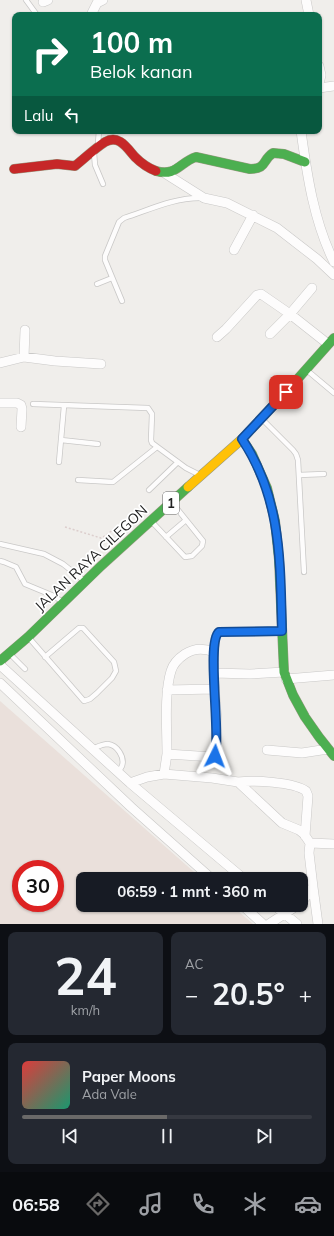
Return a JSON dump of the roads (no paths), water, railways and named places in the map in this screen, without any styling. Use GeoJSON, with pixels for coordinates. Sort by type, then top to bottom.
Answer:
{"type":"FeatureCollection","features":[{"type":"Feature","properties":{"kind":"main road"},"geometry":{"type":"LineString","coordinates":[[14,169],[57,164],[75,166],[109,140],[118,140],[146,166],[157,172],[166,174],[175,171],[190,158],[196,156],[247,169],[258,170],[263,166],[270,154],[276,153],[305,162]]}},
{"type":"Feature","properties":{"kind":"main road","name":"JALAN RAYA CILEGON"},"geometry":{"type":"LineString","coordinates":[[0,661],[28,637],[86,581],[242,439],[331,341]]}},
{"type":"Feature","properties":{"kind":"main road"},"geometry":{"type":"LineString","coordinates":[[242,439],[260,470],[267,488],[275,520],[279,560],[285,675],[288,685],[302,710],[334,756]]}},
{"type":"Feature","properties":{"kind":"street"},"geometry":{"type":"LineString","coordinates":[[93,12],[97,4],[103,0]]}},
{"type":"Feature","properties":{"kind":"street"},"geometry":{"type":"LineString","coordinates":[[306,0],[308,12]]}},
{"type":"Feature","properties":{"kind":"street"},"geometry":{"type":"LineString","coordinates":[[322,88],[334,86]]}},
{"type":"Feature","properties":{"kind":"street"},"geometry":{"type":"LineString","coordinates":[[301,134],[305,162],[317,217],[327,247],[334,262]]}},
{"type":"Feature","properties":{"kind":"street"},"geometry":{"type":"LineString","coordinates":[[166,174],[204,198],[226,203],[277,228],[318,259],[334,275]]}},
{"type":"Feature","properties":{"kind":"street"},"geometry":{"type":"LineString","coordinates":[[234,250],[253,215]]}},
{"type":"Feature","properties":{"kind":"street"},"geometry":{"type":"LineString","coordinates":[[270,334],[290,314],[312,288]]}},
{"type":"Feature","properties":{"kind":"street"},"geometry":{"type":"LineString","coordinates":[[217,337],[257,295],[261,294],[331,341]]}},
{"type":"Feature","properties":{"kind":"street"},"geometry":{"type":"LineString","coordinates":[[24,356],[25,330]]}},
{"type":"Feature","properties":{"kind":"street"},"geometry":{"type":"LineString","coordinates":[[0,363],[24,356],[55,361],[101,364]]}},
{"type":"Feature","properties":{"kind":"street"},"geometry":{"type":"LineString","coordinates":[[0,403],[17,403],[21,405],[21,427]]}},
{"type":"Feature","properties":{"kind":"street"},"geometry":{"type":"LineString","coordinates":[[167,754],[213,757],[216,755],[217,722],[214,652],[216,634],[219,632],[282,631]]}},
{"type":"Feature","properties":{"kind":"street"},"geometry":{"type":"LineString","coordinates":[[164,774],[167,754],[167,690],[171,670],[181,657],[193,650],[204,649],[214,652]]}},
{"type":"Feature","properties":{"kind":"street"},"geometry":{"type":"LineString","coordinates":[[0,665],[130,783],[236,872]]}},
{"type":"Feature","properties":{"kind":"street"},"geometry":{"type":"LineString","coordinates":[[214,673],[285,675],[334,674]]}},
{"type":"Feature","properties":{"kind":"street"},"geometry":{"type":"LineString","coordinates":[[0,684],[93,772],[204,872]]}},
{"type":"Feature","properties":{"kind":"street"},"geometry":{"type":"LineString","coordinates":[[167,690],[215,689]]}},
{"type":"Feature","properties":{"kind":"street"},"geometry":{"type":"LineString","coordinates":[[267,750],[302,753],[328,749]]}},
{"type":"Feature","properties":{"kind":"street"},"geometry":{"type":"LineString","coordinates":[[93,772],[105,760]]}},
{"type":"Feature","properties":{"kind":"street"},"geometry":{"type":"LineString","coordinates":[[130,783],[164,774],[238,782],[248,781],[282,784],[305,789],[308,796],[308,840],[318,924]]}},
{"type":"Feature","properties":{"kind":"street"},"geometry":{"type":"LineString","coordinates":[[238,782],[282,823],[299,830],[308,840],[334,844]]}},
{"type":"Feature","properties":{"kind":"street"},"geometry":{"type":"LineString","coordinates":[[308,895],[313,887]]}},
{"type":"Feature","properties":{"kind":"street"},"geometry":{"type":"LineString","coordinates":[[250,912],[263,924]]}},
{"type":"Feature","properties":{"kind":"street"},"geometry":{"type":"LineString","coordinates":[[269,924],[287,912]]}},
{"type":"Feature","properties":{"kind":"street"},"geometry":{"type":"LineString","coordinates":[[284,914],[297,924]]}},
{"type":"Feature","properties":{"kind":"lane"},"geometry":{"type":"LineString","coordinates":[[26,0],[35,12]]}},
{"type":"Feature","properties":{"kind":"lane"},"geometry":{"type":"LineString","coordinates":[[100,134],[95,165],[103,184]]}},
{"type":"Feature","properties":{"kind":"lane"},"geometry":{"type":"LineString","coordinates":[[122,301],[105,260],[105,256],[119,222],[124,218],[176,200],[204,198]]}},
{"type":"Feature","properties":{"kind":"lane"},"geometry":{"type":"LineString","coordinates":[[97,284],[112,278]]}},
{"type":"Feature","properties":{"kind":"lane"},"geometry":{"type":"LineString","coordinates":[[306,369],[334,393]]}},
{"type":"Feature","properties":{"kind":"lane"},"geometry":{"type":"LineString","coordinates":[[33,404],[148,408],[152,414],[152,442],[178,462],[201,476]]}},
{"type":"Feature","properties":{"kind":"lane"},"geometry":{"type":"LineString","coordinates":[[59,462],[64,406]]}},
{"type":"Feature","properties":{"kind":"lane"},"geometry":{"type":"LineString","coordinates":[[262,418],[296,454],[298,460],[304,572]]}},
{"type":"Feature","properties":{"kind":"lane"},"geometry":{"type":"LineString","coordinates":[[61,440],[98,444]]}},
{"type":"Feature","properties":{"kind":"lane"},"geometry":{"type":"LineString","coordinates":[[78,480],[113,482],[157,447]]}},
{"type":"Feature","properties":{"kind":"lane"},"geometry":{"type":"LineString","coordinates":[[149,490],[178,462]]}},
{"type":"Feature","properties":{"kind":"lane"},"geometry":{"type":"LineString","coordinates":[[299,475],[324,474]]}},
{"type":"Feature","properties":{"kind":"lane"},"geometry":{"type":"LineString","coordinates":[[151,521],[185,557],[192,556],[202,546],[203,541],[172,502]]}},
{"type":"Feature","properties":{"kind":"lane"},"geometry":{"type":"LineString","coordinates":[[166,537],[186,520]]}},
{"type":"Feature","properties":{"kind":"lane"},"geometry":{"type":"LineString","coordinates":[[0,544],[44,554],[63,564],[86,581]]}},
{"type":"Feature","properties":{"kind":"lane"},"geometry":{"type":"LineString","coordinates":[[0,562],[16,567],[25,584],[54,596],[64,602]]}},
{"type":"Feature","properties":{"kind":"lane"},"geometry":{"type":"LineString","coordinates":[[28,637],[45,657],[84,700],[90,699],[97,693],[112,678],[116,671],[114,662],[84,628],[79,628],[45,657]]}},
{"type":"Feature","properties":{"kind":"lane"},"geometry":{"type":"LineString","coordinates":[[10,653],[25,669]]}},
{"type":"Feature","properties":{"kind":"lane"},"geometry":{"type":"LineString","coordinates":[[92,749],[100,745],[107,744],[119,750],[122,755],[122,764],[118,772]]}}]}
